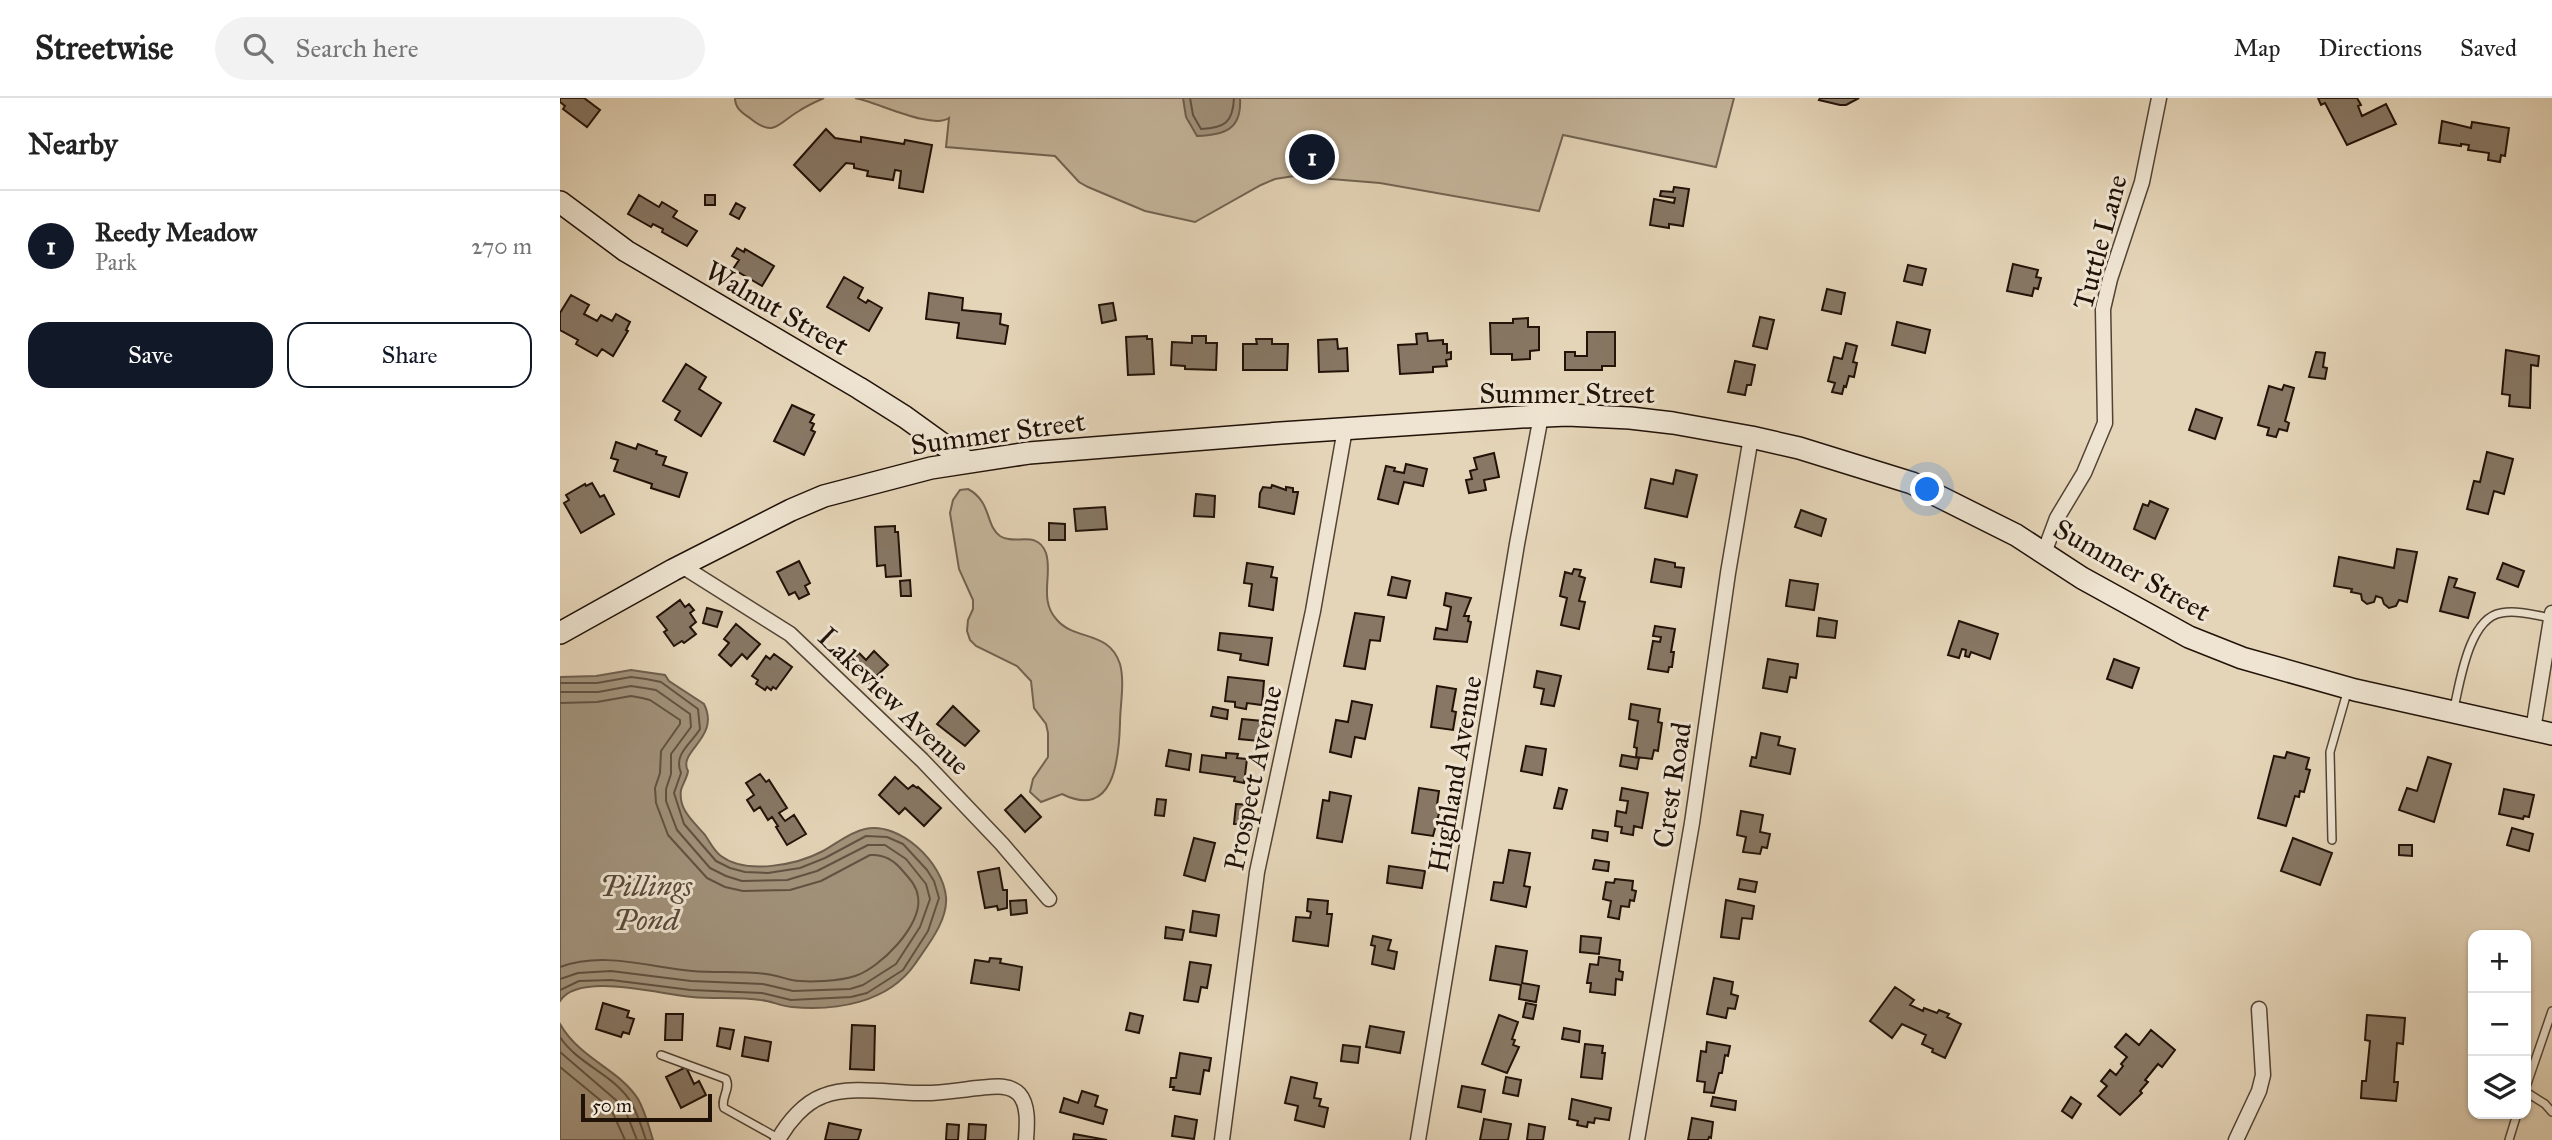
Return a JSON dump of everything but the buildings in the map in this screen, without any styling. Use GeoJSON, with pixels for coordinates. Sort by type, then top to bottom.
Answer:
{"type":"FeatureCollection","features":[{"type":"Feature","properties":{"kind":"main road","name":"Walnut Street"},"geometry":{"type":"LineString","coordinates":[[560,202],[626,251],[859,388],[966,461]]}},
{"type":"Feature","properties":{"kind":"main road","name":"Summer Street"},"geometry":{"type":"LineString","coordinates":[[560,633],[757,526],[824,496],[892,477],[966,461],[1048,451],[1541,416],[1647,419],[1799,448],[1912,483],[2015,535],[2103,591],[2189,637],[2242,658],[2348,688],[2542,732]]}},
{"type":"Feature","properties":{"kind":"street","name":"Tuttle Lane"},"geometry":{"type":"LineString","coordinates":[[2044,553],[2057,518],[2084,473],[2105,423],[2102,309],[2142,182],[2159,98]]}},
{"type":"Feature","properties":{"kind":"street","name":"Highland Avenue"},"geometry":{"type":"LineString","coordinates":[[1418,1140],[1517,544],[1541,416]]}},
{"type":"Feature","properties":{"kind":"street","name":"Prospect Avenue"},"geometry":{"type":"LineString","coordinates":[[1222,1140],[1257,872],[1313,611],[1345,429]]}},
{"type":"Feature","properties":{"kind":"street","name":"Crest Road"},"geometry":{"type":"LineString","coordinates":[[1637,1140],[1692,823],[1728,573],[1751,437]]}},
{"type":"Feature","properties":{"kind":"street","name":"Lakeview Avenue"},"geometry":{"type":"LineString","coordinates":[[682,566],[790,634],[922,760],[1016,859],[1049,899]]}},
{"type":"Feature","properties":{"kind":"street"},"geometry":{"type":"LineString","coordinates":[[2542,732],[2552,615]]}},
{"type":"Feature","properties":{"kind":"street"},"geometry":{"type":"LineString","coordinates":[[2236,1140],[2259,1091],[2263,1074],[2259,1009]]}},
{"type":"Feature","properties":{"kind":"street"},"geometry":{"type":"LineString","coordinates":[[779,1139],[791,1121],[806,1106],[824,1095],[871,1090],[923,1093],[1009,1087],[1019,1094],[1025,1105],[1026,1140]]}},
{"type":"Feature","properties":{"kind":"lane"},"geometry":{"type":"LineString","coordinates":[[2453,712],[2465,660],[2479,628],[2499,613],[2552,615]]}},
{"type":"Feature","properties":{"kind":"lane"},"geometry":{"type":"LineString","coordinates":[[2332,840],[2330,752],[2348,688]]}},
{"type":"Feature","properties":{"kind":"lane"},"geometry":{"type":"LineString","coordinates":[[2531,1075],[2552,1011]]}},
{"type":"Feature","properties":{"kind":"lane"},"geometry":{"type":"LineString","coordinates":[[661,1055],[726,1079],[728,1085],[722,1106],[779,1139]]}},
{"type":"Feature","properties":{"kind":"lane"},"geometry":{"type":"LineString","coordinates":[[2531,1094],[2552,1112]]}},
{"type":"Feature","properties":{"kind":"lane"},"geometry":{"type":"LineString","coordinates":[[2509,1140],[2515,1119]]}},
{"type":"Feature","properties":{"kind":"shaded area"},"geometry":{"type":"Polygon","coordinates":[[[735,98],[824,98],[771,128],[759,125],[742,113],[735,98]]]}},
{"type":"Feature","properties":{"kind":"shaded area"},"geometry":{"type":"Polygon","coordinates":[[[855,98],[1734,98],[1716,167],[1563,135],[1539,211],[1380,183],[1294,176],[1275,179],[1261,185],[1195,222],[1145,211],[1088,187],[1079,182],[1055,156],[946,147],[949,118],[941,121],[918,118],[855,98]]]}},
{"type":"Feature","properties":{"kind":"shaded area"},"geometry":{"type":"Polygon","coordinates":[[[968,489],[981,500],[992,526],[1000,536],[1012,540],[1031,540],[1042,546],[1048,561],[1048,604],[1057,620],[1064,627],[1108,646],[1120,664],[1122,694],[1115,768],[1103,792],[1093,799],[1079,800],[1062,794],[1041,802],[1030,792],[1033,779],[1048,757],[1048,733],[1046,724],[1034,708],[1031,681],[1017,666],[976,646],[967,631],[973,600],[959,569],[950,513],[953,500],[960,490],[968,489]]]}},
{"type":"Feature","properties":{"kind":"water"},"geometry":{"type":"Polygon","coordinates":[[[1183,98],[1240,98],[1238,117],[1229,129],[1223,132],[1197,136],[1186,117],[1183,98]]]}},
{"type":"Feature","properties":{"kind":"water","name":"Pillings Pond"},"geometry":{"type":"Polygon","coordinates":[[[631,670],[665,675],[669,681],[704,704],[708,716],[707,726],[704,735],[688,757],[688,771],[681,797],[688,815],[721,856],[744,865],[786,864],[812,856],[859,831],[878,828],[905,838],[928,858],[943,884],[946,906],[936,933],[904,977],[876,996],[860,1002],[826,1007],[792,1007],[761,1000],[692,997],[602,986],[584,987],[570,992],[560,1001],[560,677],[596,676],[631,670]]]}},
{"type":"Feature","properties":{"kind":"water"},"geometry":{"type":"Polygon","coordinates":[[[560,1024],[578,1047],[630,1089],[643,1109],[653,1140],[560,1140],[560,1024]]]}},
{"type":"Feature","properties":{"kind":"place","name":"Reedy Meadow"},"geometry":{"type":"Point","coordinates":[1312,157]}}]}
